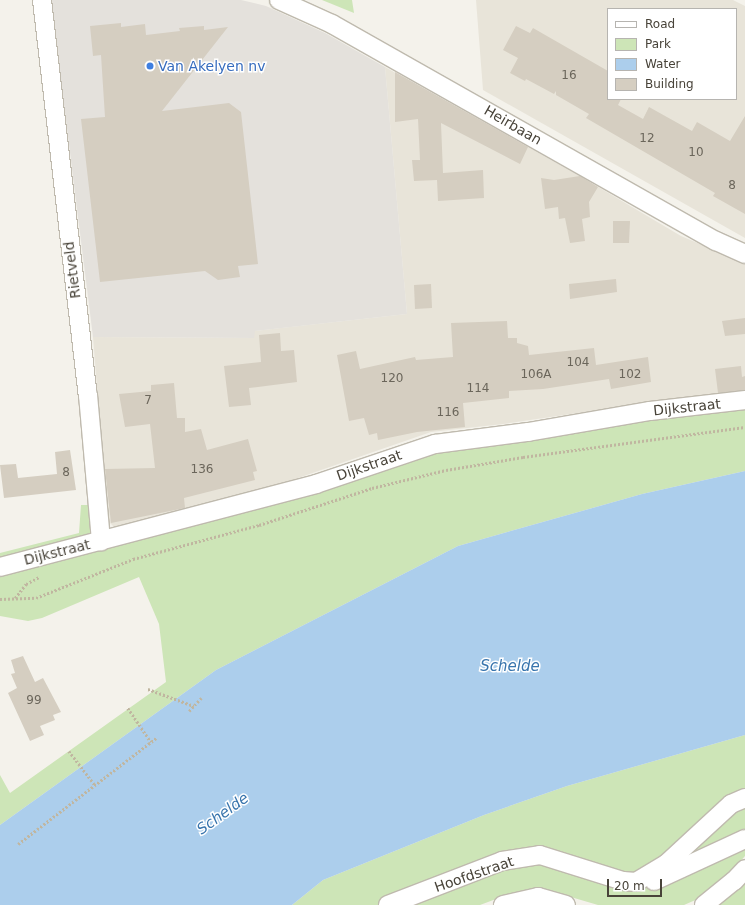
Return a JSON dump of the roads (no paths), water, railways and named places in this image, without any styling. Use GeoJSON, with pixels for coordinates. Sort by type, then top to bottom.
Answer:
{"type":"FeatureCollection","features":[{"type":"Feature","properties":{"kind":"street","name":"Rietveld"},"geometry":{"type":"LineString","coordinates":[[42,0],[88,395],[101,541]]}},
{"type":"Feature","properties":{"kind":"street","name":"Heirbaan"},"geometry":{"type":"LineString","coordinates":[[279,0],[332,24],[716,241],[745,254]]}},
{"type":"Feature","properties":{"kind":"street","name":"Dijkstraat"},"geometry":{"type":"LineString","coordinates":[[0,567],[316,484],[436,444],[528,432],[644,412],[745,400]]}},
{"type":"Feature","properties":{"kind":"street"},"geometry":{"type":"LineString","coordinates":[[636,882],[666,864],[731,804],[745,798]]}},
{"type":"Feature","properties":{"kind":"street","name":"Hoofdstraat"},"geometry":{"type":"LineString","coordinates":[[388,905],[502,861],[540,855],[624,881],[636,882],[662,880],[745,839]]}},
{"type":"Feature","properties":{"kind":"street"},"geometry":{"type":"LineString","coordinates":[[704,905],[734,881],[745,869]]}},
{"type":"Feature","properties":{"kind":"street"},"geometry":{"type":"LineString","coordinates":[[503,905],[538,897],[566,905]]}},
{"type":"Feature","properties":{"kind":"water","name":"Schelde"},"geometry":{"type":"Polygon","coordinates":[[[745,471],[745,735],[567,786],[484,815],[323,880],[292,905],[0,905],[0,825],[216,670],[458,546],[642,494],[745,471]]]}},
{"type":"Feature","properties":{"kind":"place","name":"Van Akelyen nv"},"geometry":{"type":"Point","coordinates":[150,66]}}]}
